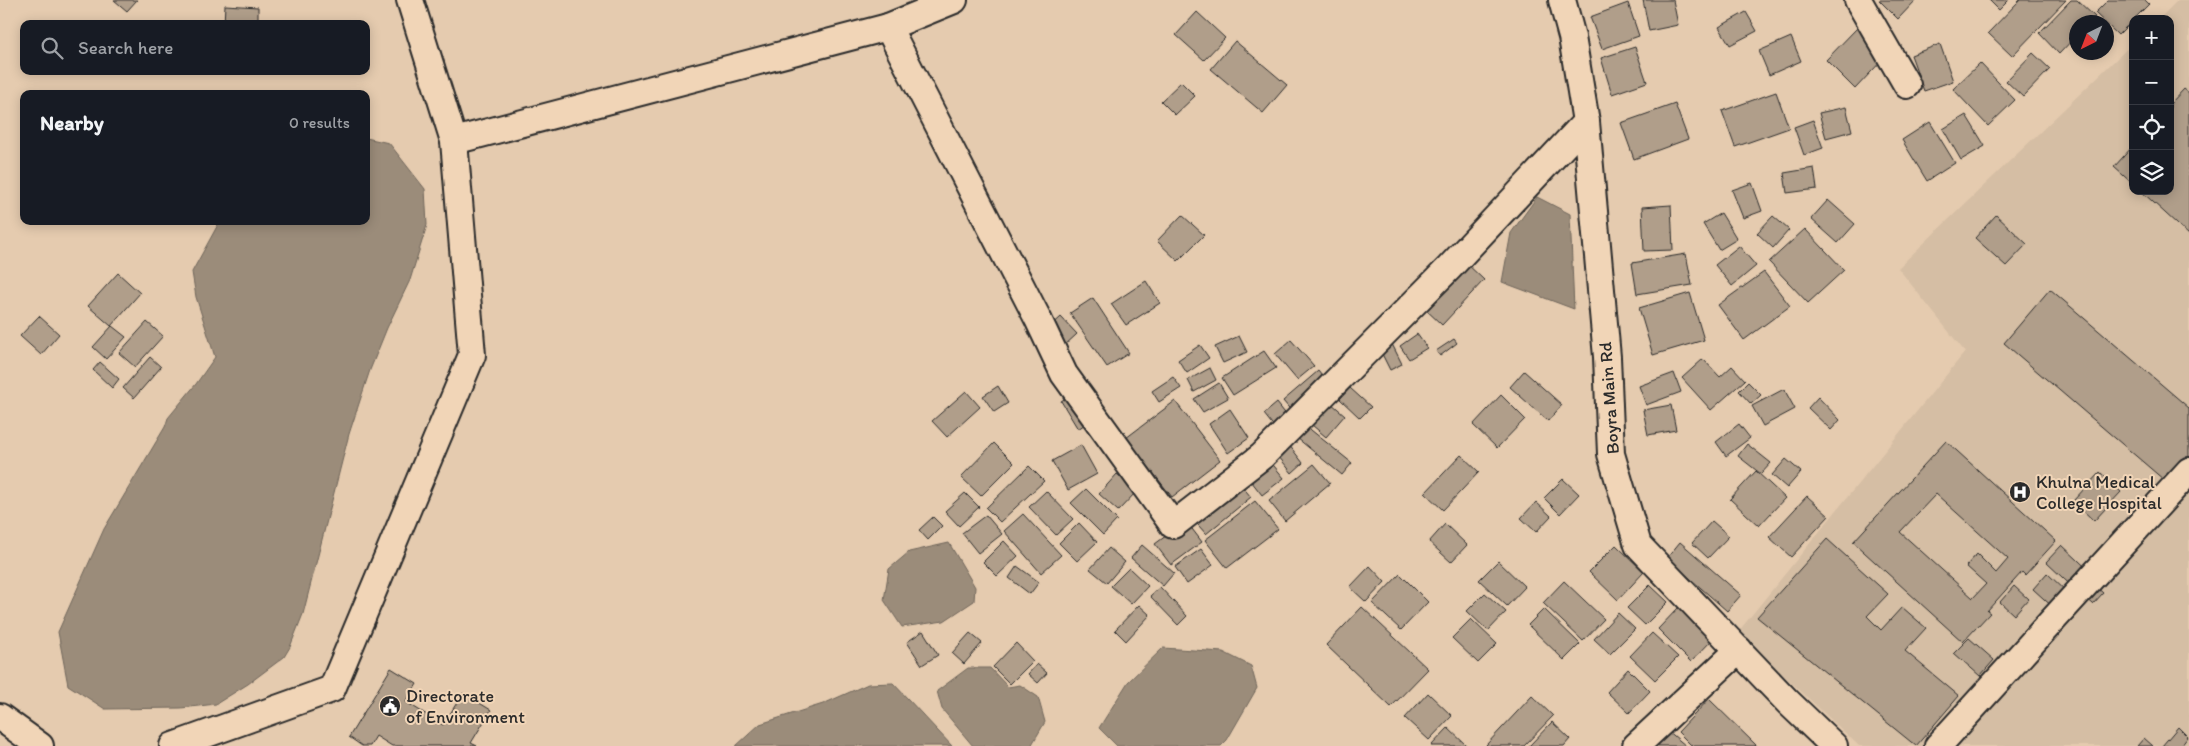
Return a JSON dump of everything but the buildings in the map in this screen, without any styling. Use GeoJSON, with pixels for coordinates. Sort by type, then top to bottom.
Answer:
{"type":"FeatureCollection","features":[{"type":"Feature","properties":{"kind":"street"},"geometry":{"type":"LineString","coordinates":[[173,746],[332,689],[472,356],[454,141],[410,0]]}},
{"type":"Feature","properties":{"kind":"street"},"geometry":{"type":"LineString","coordinates":[[454,141],[888,27],[954,0]]}},
{"type":"Feature","properties":{"kind":"street","name":"Boyra Main Rd"},"geometry":{"type":"LineString","coordinates":[[1562,0],[1572,37],[1586,122],[1607,357],[1611,454],[1638,545],[1834,746]]}},
{"type":"Feature","properties":{"kind":"street"},"geometry":{"type":"LineString","coordinates":[[1858,0],[1906,85]]}},
{"type":"Feature","properties":{"kind":"street"},"geometry":{"type":"LineString","coordinates":[[888,27],[1038,319],[1064,374],[1173,525],[1262,456],[1449,268],[1586,122]]}},
{"type":"Feature","properties":{"kind":"street"},"geometry":{"type":"LineString","coordinates":[[1938,746],[2189,471]]}},
{"type":"Feature","properties":{"kind":"street"},"geometry":{"type":"LineString","coordinates":[[1636,746],[1739,650]]}},
{"type":"Feature","properties":{"kind":"street"},"geometry":{"type":"LineString","coordinates":[[0,717],[40,746]]}},
{"type":"Feature","properties":{"kind":"shaded area","name":"Khulna Medical College Hospital"},"geometry":{"type":"Polygon","coordinates":[[[2178,0],[2189,0],[2189,746],[1859,746],[1738,632],[1965,352],[1898,268],[2129,47],[2129,195],[2174,195],[2174,15],[2163,15],[2178,0]]]}},
{"type":"Feature","properties":{"kind":"shaded area"},"geometry":{"type":"Polygon","coordinates":[[[370,139],[389,143],[425,189],[427,225],[410,280],[387,328],[370,370],[349,434],[303,614],[284,657],[248,684],[216,704],[181,708],[105,709],[68,685],[58,632],[104,529],[165,427],[168,418],[215,357],[196,297],[192,272],[218,225],[370,225],[370,139]]]}},
{"type":"Feature","properties":{"kind":"shaded area"},"geometry":{"type":"Polygon","coordinates":[[[1537,197],[1570,214],[1574,309],[1502,282],[1511,233],[1537,197]]]}},
{"type":"Feature","properties":{"kind":"shaded area"},"geometry":{"type":"Polygon","coordinates":[[[949,543],[975,587],[974,601],[944,621],[902,627],[884,600],[889,569],[909,552],[949,543]]]}},
{"type":"Feature","properties":{"kind":"shaded area"},"geometry":{"type":"Polygon","coordinates":[[[1163,648],[1223,652],[1251,666],[1257,688],[1227,740],[1221,746],[1117,746],[1099,728],[1128,682],[1163,648]]]}},
{"type":"Feature","properties":{"kind":"shaded area"},"geometry":{"type":"Polygon","coordinates":[[[968,668],[990,668],[1008,687],[1020,685],[1038,697],[1045,722],[1031,746],[973,746],[942,709],[937,691],[968,668]]]}},
{"type":"Feature","properties":{"kind":"shaded area"},"geometry":{"type":"Polygon","coordinates":[[[893,683],[952,746],[736,746],[760,724],[823,704],[868,684],[893,683]]]}},
{"type":"Feature","properties":{"kind":"place","name":"Khulna Medical College Hospital"},"geometry":{"type":"Point","coordinates":[2020,492]}},
{"type":"Feature","properties":{"kind":"place","name":"Directorate of Environment"},"geometry":{"type":"Point","coordinates":[390,706]}}]}
